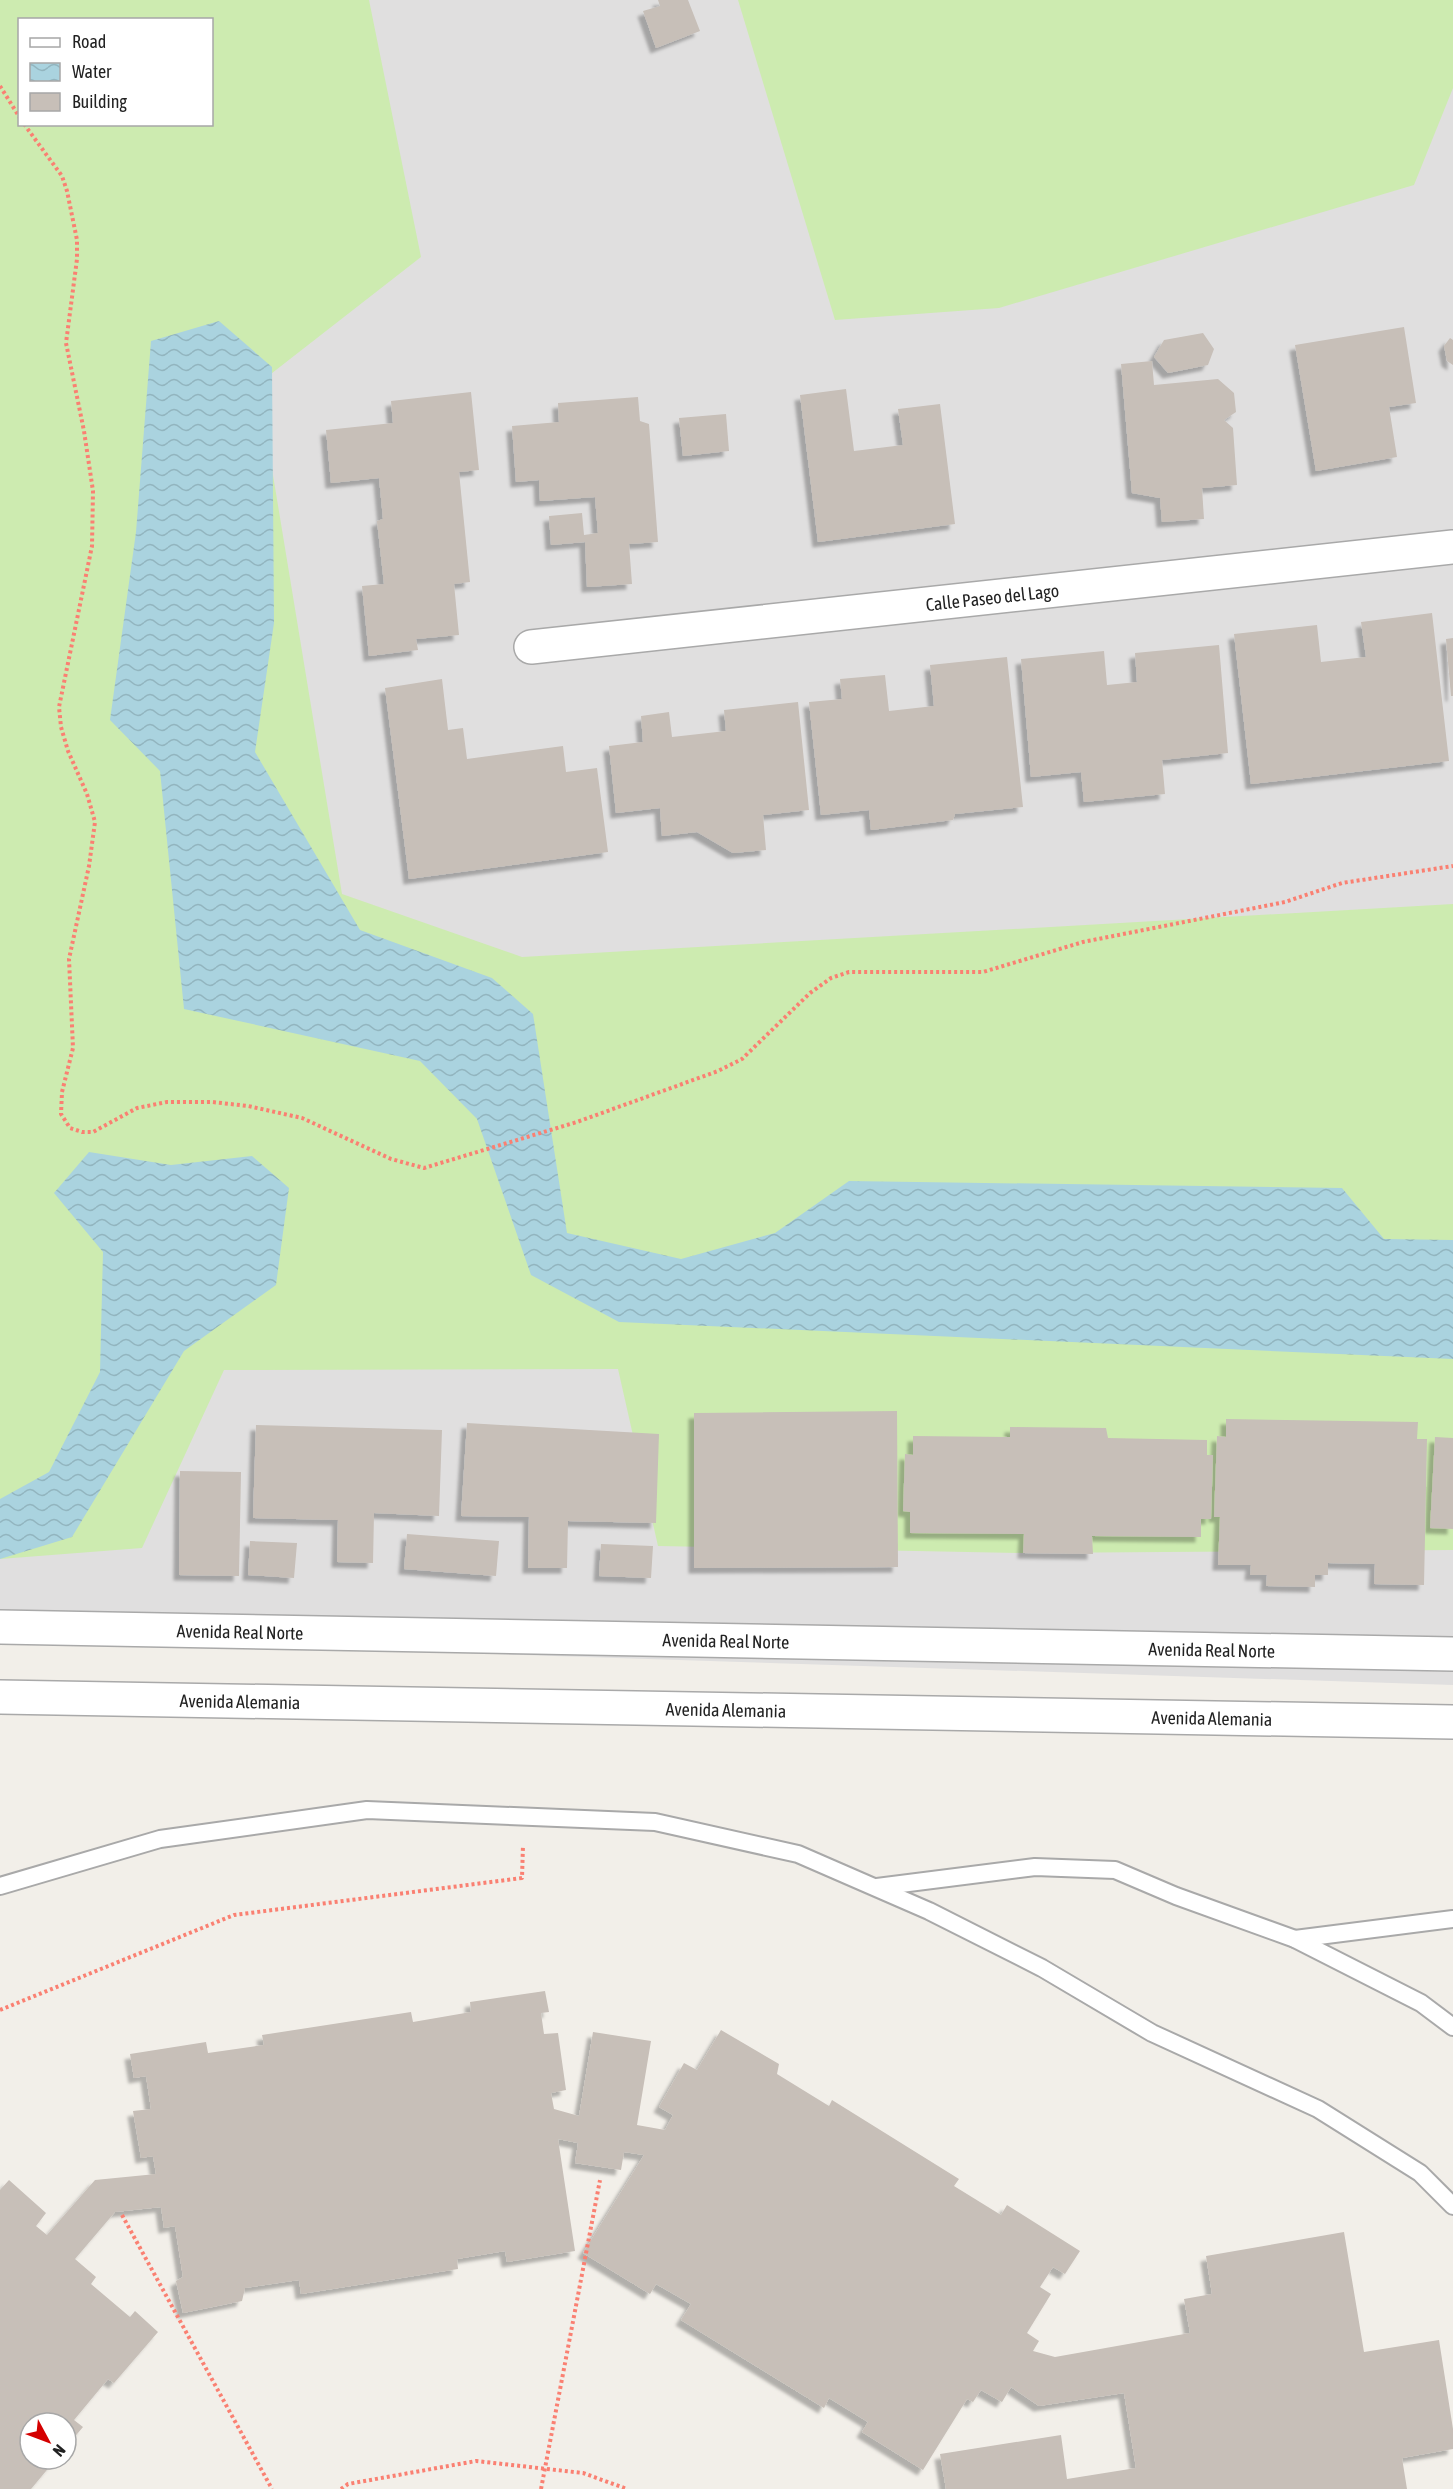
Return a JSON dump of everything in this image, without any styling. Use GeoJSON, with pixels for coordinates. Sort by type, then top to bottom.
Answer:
{"type":"FeatureCollection","features":[{"type":"Feature","properties":{"kind":"street","name":"Calle Paseo del Lago"},"geometry":{"type":"LineString","coordinates":[[531,647],[1453,547]]}},
{"type":"Feature","properties":{"kind":"street","name":"Avenida Real Norte"},"geometry":{"type":"LineString","coordinates":[[0,1626],[1453,1654]]}},
{"type":"Feature","properties":{"kind":"street","name":"Avenida Alemania"},"geometry":{"type":"LineString","coordinates":[[0,1697],[1453,1722]]}},
{"type":"Feature","properties":{"kind":"lane"},"geometry":{"type":"LineString","coordinates":[[0,1886],[160,1839],[367,1810],[655,1822],[798,1854],[929,1911],[1042,1968],[1152,2032],[1318,2109],[1420,2172],[1453,2206]]}},
{"type":"Feature","properties":{"kind":"lane"},"geometry":{"type":"LineString","coordinates":[[876,1887],[1035,1867],[1115,1870],[1176,1896],[1295,1939],[1421,2003],[1453,2027]]}},
{"type":"Feature","properties":{"kind":"lane"},"geometry":{"type":"LineString","coordinates":[[1295,1939],[1453,1919]]}},
{"type":"Feature","properties":{"kind":"path"},"geometry":{"type":"LineString","coordinates":[[0,86],[18,115]]}},
{"type":"Feature","properties":{"kind":"path"},"geometry":{"type":"LineString","coordinates":[[25,126],[62,176],[77,240],[77,259],[66,343],[84,431],[93,491],[92,546],[59,707],[61,728],[68,751],[87,794],[95,822],[89,866],[69,959],[73,1048],[62,1092],[61,1114],[70,1128],[82,1132],[93,1132],[137,1108],[167,1102],[212,1102],[248,1106],[302,1118],[391,1159],[424,1168],[577,1122],[718,1071],[742,1059],[810,993],[831,978],[849,972],[982,972],[1083,942],[1285,902],[1342,883],[1453,866]]}},
{"type":"Feature","properties":{"kind":"path"},"geometry":{"type":"LineString","coordinates":[[0,2010],[234,1916],[522,1878],[524,1817]]}},
{"type":"Feature","properties":{"kind":"path"},"geometry":{"type":"LineString","coordinates":[[542,2489],[600,2181]]}},
{"type":"Feature","properties":{"kind":"path"},"geometry":{"type":"LineString","coordinates":[[122,2215],[272,2489]]}},
{"type":"Feature","properties":{"kind":"path"},"geometry":{"type":"LineString","coordinates":[[341,2489],[348,2484],[476,2460],[583,2473],[627,2489]]}},
{"type":"Feature","properties":{"kind":"shaded area"},"geometry":{"type":"Polygon","coordinates":[[[0,0],[1453,0],[1453,1685],[0,1638],[0,0]]]}},
{"type":"Feature","properties":{"kind":"green space"},"geometry":{"type":"Polygon","coordinates":[[[0,0],[369,0],[421,257],[258,384],[342,894],[522,957],[1453,904],[1453,1550],[1023,1553],[658,1546],[618,1369],[224,1370],[142,1548],[0,1559],[0,0]]]}},
{"type":"Feature","properties":{"kind":"green space"},"geometry":{"type":"Polygon","coordinates":[[[738,0],[1453,0],[1453,88],[1414,185],[999,308],[835,320],[738,0]]]}},
{"type":"Feature","properties":{"kind":"water"},"geometry":{"type":"Polygon","coordinates":[[[219,321],[272,367],[274,623],[255,752],[360,930],[492,978],[533,1014],[567,1233],[681,1259],[775,1233],[849,1181],[1342,1188],[1384,1239],[1453,1240],[1453,1359],[619,1322],[531,1275],[477,1119],[420,1061],[184,1009],[160,771],[110,720],[136,532],[151,341],[219,321]]]}},
{"type":"Feature","properties":{"kind":"water"},"geometry":{"type":"Polygon","coordinates":[[[89,1152],[171,1165],[252,1156],[289,1188],[276,1285],[184,1351],[72,1537],[0,1559],[0,1499],[49,1472],[100,1372],[103,1252],[54,1193],[89,1152]]]}},
{"type":"Feature","properties":{"kind":"building"},"geometry":{"type":"Polygon","coordinates":[[[658,0],[688,0],[700,31],[656,48],[643,11],[660,6],[658,0]]]}},
{"type":"Feature","properties":{"kind":"building"},"geometry":{"type":"Polygon","coordinates":[[[1404,327],[1416,403],[1389,407],[1397,457],[1316,471],[1295,345],[1404,327]]]}},
{"type":"Feature","properties":{"kind":"building"},"geometry":{"type":"Polygon","coordinates":[[[1203,333],[1214,349],[1208,365],[1168,373],[1154,357],[1164,340],[1203,333]]]}},
{"type":"Feature","properties":{"kind":"building"},"geometry":{"type":"Polygon","coordinates":[[[1450,338],[1453,340],[1453,365],[1447,361],[1444,346],[1450,338]]]}},
{"type":"Feature","properties":{"kind":"building"},"geometry":{"type":"Polygon","coordinates":[[[1152,361],[1154,385],[1218,379],[1234,393],[1236,412],[1224,420],[1233,428],[1237,485],[1202,488],[1204,519],[1162,522],[1160,498],[1132,493],[1121,364],[1152,361]]]}},
{"type":"Feature","properties":{"kind":"building"},"geometry":{"type":"Polygon","coordinates":[[[846,389],[854,451],[903,445],[898,409],[940,404],[955,524],[818,542],[800,395],[846,389]]]}},
{"type":"Feature","properties":{"kind":"building"},"geometry":{"type":"Polygon","coordinates":[[[471,392],[479,470],[459,472],[470,582],[454,584],[459,635],[416,639],[418,650],[369,656],[362,586],[384,584],[377,521],[383,519],[379,478],[331,483],[326,430],[393,423],[391,401],[471,392]]]}},
{"type":"Feature","properties":{"kind":"building"},"geometry":{"type":"Polygon","coordinates":[[[638,397],[640,421],[649,424],[658,542],[629,544],[632,584],[587,587],[585,542],[551,545],[549,516],[582,513],[584,535],[598,533],[595,497],[540,501],[539,480],[516,482],[512,426],[559,422],[558,403],[638,397]]]}},
{"type":"Feature","properties":{"kind":"building"},"geometry":{"type":"Polygon","coordinates":[[[726,414],[729,451],[683,456],[679,418],[726,414]]]}},
{"type":"Feature","properties":{"kind":"building"},"geometry":{"type":"Polygon","coordinates":[[[1432,613],[1449,761],[1251,784],[1234,634],[1317,625],[1321,662],[1366,657],[1361,622],[1432,613]]]}},
{"type":"Feature","properties":{"kind":"building"},"geometry":{"type":"Polygon","coordinates":[[[1453,638],[1453,696],[1451,696],[1446,639],[1453,638]]]}},
{"type":"Feature","properties":{"kind":"building"},"geometry":{"type":"Polygon","coordinates":[[[1219,645],[1228,753],[1162,760],[1165,794],[1084,802],[1081,772],[1031,777],[1021,659],[1104,651],[1107,685],[1137,682],[1135,653],[1219,645]]]}},
{"type":"Feature","properties":{"kind":"building"},"geometry":{"type":"Polygon","coordinates":[[[1007,657],[1023,807],[955,814],[953,820],[871,830],[869,810],[821,815],[809,702],[842,699],[840,679],[885,675],[889,711],[934,706],[930,665],[1007,657]]]}},
{"type":"Feature","properties":{"kind":"building"},"geometry":{"type":"Polygon","coordinates":[[[442,679],[448,730],[463,728],[467,759],[563,746],[566,772],[597,768],[608,852],[409,879],[385,688],[442,679]]]}},
{"type":"Feature","properties":{"kind":"building"},"geometry":{"type":"Polygon","coordinates":[[[798,702],[809,810],[763,815],[766,850],[733,853],[697,832],[662,836],[660,808],[616,813],[609,746],[643,742],[641,716],[669,712],[672,737],[726,731],[724,710],[798,702]]]}},
{"type":"Feature","properties":{"kind":"building"},"geometry":{"type":"Polygon","coordinates":[[[897,1411],[898,1567],[694,1568],[694,1413],[897,1411]]]}},
{"type":"Feature","properties":{"kind":"building"},"geometry":{"type":"Polygon","coordinates":[[[1226,1419],[1418,1422],[1417,1439],[1427,1439],[1424,1585],[1374,1584],[1375,1564],[1328,1563],[1328,1575],[1315,1575],[1315,1587],[1266,1586],[1267,1575],[1250,1575],[1251,1565],[1218,1565],[1220,1517],[1214,1517],[1217,1436],[1226,1437],[1226,1419]]]}},
{"type":"Feature","properties":{"kind":"building"},"geometry":{"type":"Polygon","coordinates":[[[467,1423],[659,1434],[656,1523],[568,1521],[567,1568],[528,1568],[529,1517],[461,1516],[467,1423]]]}},
{"type":"Feature","properties":{"kind":"building"},"geometry":{"type":"Polygon","coordinates":[[[256,1425],[442,1430],[439,1516],[374,1513],[373,1563],[337,1562],[338,1520],[253,1518],[256,1425]]]}},
{"type":"Feature","properties":{"kind":"building"},"geometry":{"type":"Polygon","coordinates":[[[1010,1427],[1106,1428],[1108,1438],[1207,1440],[1207,1455],[1213,1455],[1211,1519],[1201,1519],[1201,1537],[1092,1536],[1093,1554],[1023,1553],[1024,1534],[910,1533],[910,1512],[903,1511],[905,1454],[913,1455],[913,1436],[1010,1437],[1010,1427]]]}},
{"type":"Feature","properties":{"kind":"building"},"geometry":{"type":"Polygon","coordinates":[[[1435,1437],[1453,1438],[1453,1529],[1430,1528],[1435,1437]]]}},
{"type":"Feature","properties":{"kind":"building"},"geometry":{"type":"Polygon","coordinates":[[[180,1471],[241,1472],[239,1576],[179,1575],[180,1471]]]}},
{"type":"Feature","properties":{"kind":"building"},"geometry":{"type":"Polygon","coordinates":[[[407,1534],[499,1541],[496,1576],[404,1569],[407,1534]]]}},
{"type":"Feature","properties":{"kind":"building"},"geometry":{"type":"Polygon","coordinates":[[[250,1541],[297,1543],[294,1578],[248,1575],[250,1541]]]}},
{"type":"Feature","properties":{"kind":"building"},"geometry":{"type":"Polygon","coordinates":[[[601,1544],[653,1546],[651,1578],[599,1576],[601,1544]]]}},
{"type":"Feature","properties":{"kind":"building"},"geometry":{"type":"Polygon","coordinates":[[[545,1991],[549,2012],[541,2013],[544,2034],[558,2033],[566,2090],[551,2093],[554,2109],[579,2116],[593,2032],[651,2041],[637,2125],[665,2130],[673,2115],[659,2107],[684,2063],[697,2070],[721,2030],[779,2064],[777,2074],[829,2106],[832,2100],[959,2179],[954,2186],[1001,2215],[1007,2205],[1080,2251],[1065,2274],[1053,2267],[1040,2287],[1051,2294],[1027,2333],[1039,2341],[1033,2351],[1055,2357],[1190,2333],[1184,2299],[1212,2294],[1206,2256],[1344,2232],[1364,2352],[1439,2340],[1453,2429],[1453,2449],[1402,2458],[1407,2489],[946,2489],[940,2454],[1061,2435],[1067,2479],[1136,2468],[1124,2393],[1039,2406],[1011,2387],[1002,2402],[981,2390],[973,2402],[967,2399],[923,2470],[862,2432],[868,2422],[829,2398],[824,2408],[681,2320],[691,2304],[656,2284],[650,2294],[583,2253],[644,2155],[624,2152],[621,2170],[575,2163],[578,2143],[558,2139],[575,2251],[507,2262],[505,2251],[457,2259],[458,2269],[301,2294],[299,2280],[245,2288],[242,2301],[183,2313],[176,2281],[183,2277],[175,2226],[164,2228],[161,2207],[115,2212],[75,2259],[96,2277],[91,2284],[130,2317],[135,2311],[158,2332],[114,2383],[108,2379],[78,2415],[78,2411],[18,2411],[18,2471],[46,2471],[31,2489],[0,2489],[0,2190],[9,2180],[46,2213],[36,2226],[47,2235],[95,2180],[156,2174],[153,2156],[141,2158],[133,2111],[151,2109],[146,2076],[134,2078],[130,2054],[206,2042],[208,2053],[264,2045],[262,2035],[411,2012],[413,2022],[471,2012],[470,2002],[545,1991]]]}},
{"type":"Feature","properties":{"kind":"building"},"geometry":{"type":"Polygon","coordinates":[[[78,2423],[83,2427],[78,2433],[78,2423]]]}}]}
